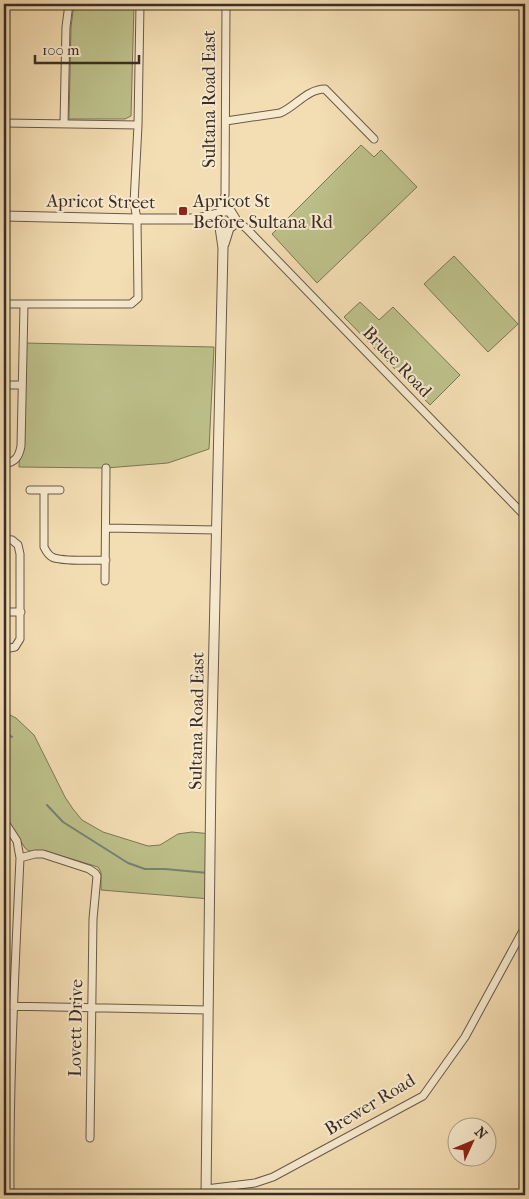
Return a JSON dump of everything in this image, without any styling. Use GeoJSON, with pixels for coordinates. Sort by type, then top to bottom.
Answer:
{"type":"FeatureCollection","features":[{"type":"Feature","properties":{"kind":"street"},"geometry":{"type":"LineString","coordinates":[[64,124],[66,27],[69,4]]}},
{"type":"Feature","properties":{"kind":"street"},"geometry":{"type":"LineString","coordinates":[[4,304],[131,304],[138,298],[137,219],[134,203],[138,125],[140,4]]}},
{"type":"Feature","properties":{"kind":"street","name":"Sultana Road East"},"geometry":{"type":"LineString","coordinates":[[206,1192],[223,248],[227,223],[225,195],[226,4]]}},
{"type":"Feature","properties":{"kind":"street"},"geometry":{"type":"LineString","coordinates":[[226,121],[280,113],[288,110],[313,91],[324,89],[374,139]]}},
{"type":"Feature","properties":{"kind":"street"},"geometry":{"type":"LineString","coordinates":[[4,123],[138,125]]}},
{"type":"Feature","properties":{"kind":"street","name":"Sultana Road East"},"geometry":{"type":"LineString","coordinates":[[219,213],[225,195]]}},
{"type":"Feature","properties":{"kind":"street"},"geometry":{"type":"LineString","coordinates":[[219,213],[217,221],[227,223]]}},
{"type":"Feature","properties":{"kind":"street","name":"Apricot Street"},"geometry":{"type":"LineString","coordinates":[[197,219],[219,213]]}},
{"type":"Feature","properties":{"kind":"street","name":"Apricot Street"},"geometry":{"type":"LineString","coordinates":[[4,216],[197,219],[227,223]]}},
{"type":"Feature","properties":{"kind":"street","name":"Bruce Road"},"geometry":{"type":"LineString","coordinates":[[227,223],[247,229],[525,516]]}},
{"type":"Feature","properties":{"kind":"street"},"geometry":{"type":"LineString","coordinates":[[4,463],[14,461],[20,454],[24,305]]}},
{"type":"Feature","properties":{"kind":"street"},"geometry":{"type":"LineString","coordinates":[[4,385],[22,385]]}},
{"type":"Feature","properties":{"kind":"street"},"geometry":{"type":"LineString","coordinates":[[105,581],[107,528],[106,468]]}},
{"type":"Feature","properties":{"kind":"street"},"geometry":{"type":"LineString","coordinates":[[30,490],[60,490]]}},
{"type":"Feature","properties":{"kind":"street"},"geometry":{"type":"LineString","coordinates":[[44,490],[44,547],[47,553],[52,557],[61,559],[106,560]]}},
{"type":"Feature","properties":{"kind":"street"},"geometry":{"type":"LineString","coordinates":[[107,528],[217,530]]}},
{"type":"Feature","properties":{"kind":"street"},"geometry":{"type":"LineString","coordinates":[[4,539],[12,540],[19,548],[21,612],[19,642],[15,647],[4,649]]}},
{"type":"Feature","properties":{"kind":"street"},"geometry":{"type":"LineString","coordinates":[[4,612],[21,612]]}},
{"type":"Feature","properties":{"kind":"street"},"geometry":{"type":"LineString","coordinates":[[4,821],[17,841],[20,858],[9,1133],[10,1195]]}},
{"type":"Feature","properties":{"kind":"street","name":"Lovett Drive"},"geometry":{"type":"LineString","coordinates":[[20,858],[43,854],[96,872],[93,919],[90,1138]]}},
{"type":"Feature","properties":{"kind":"street","name":"Brewer Road"},"geometry":{"type":"LineString","coordinates":[[206,1192],[273,1178],[423,1096],[465,1037],[525,927]]}},
{"type":"Feature","properties":{"kind":"street"},"geometry":{"type":"LineString","coordinates":[[4,1006],[208,1010]]}},
{"type":"Feature","properties":{"kind":"green space"},"geometry":{"type":"Polygon","coordinates":[[[74,4],[134,4],[131,116],[125,119],[69,119],[71,27],[74,4]]]}},
{"type":"Feature","properties":{"kind":"green space"},"geometry":{"type":"Polygon","coordinates":[[[361,145],[374,157],[381,150],[417,187],[317,283],[272,234],[361,145]]]}},
{"type":"Feature","properties":{"kind":"green space"},"geometry":{"type":"Polygon","coordinates":[[[454,256],[518,324],[488,352],[424,284],[454,256]]]}},
{"type":"Feature","properties":{"kind":"green space"},"geometry":{"type":"Polygon","coordinates":[[[360,302],[379,320],[393,307],[460,375],[430,405],[344,317],[360,302]]]}},
{"type":"Feature","properties":{"kind":"green space"},"geometry":{"type":"Polygon","coordinates":[[[24,343],[214,347],[209,449],[168,463],[106,468],[19,467],[24,343]]]}},
{"type":"Feature","properties":{"kind":"green space"},"geometry":{"type":"Polygon","coordinates":[[[4,712],[16,718],[34,735],[65,797],[82,820],[103,832],[148,846],[160,845],[178,834],[192,832],[211,834],[210,899],[101,890],[101,872],[98,867],[46,851],[29,851],[25,848],[7,819],[7,813],[4,808],[4,712]]]}},
{"type":"Feature","properties":{"kind":"waterway"},"geometry":{"type":"LineString","coordinates":[[4,731],[12,737]]}},
{"type":"Feature","properties":{"kind":"waterway"},"geometry":{"type":"LineString","coordinates":[[47,805],[63,822],[128,863],[145,869],[208,873]]}},
{"type":"Feature","properties":{"kind":"place","name":"Apricot St Before Sultana Rd"},"geometry":{"type":"Point","coordinates":[183,211]}}]}
